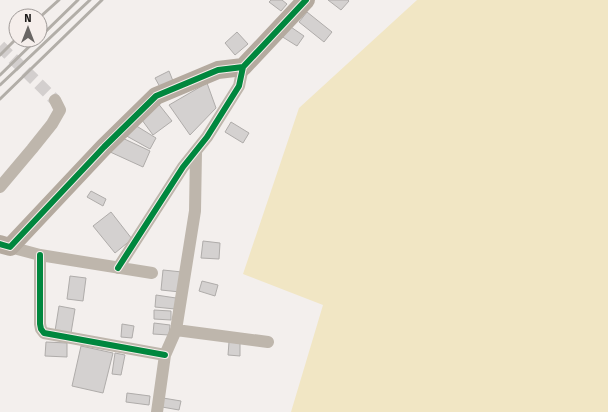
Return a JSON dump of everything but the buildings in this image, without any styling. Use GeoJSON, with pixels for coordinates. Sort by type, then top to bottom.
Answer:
{"type":"FeatureCollection","features":[{"type":"Feature","properties":{"kind":"street"},"geometry":{"type":"LineString","coordinates":[[118,268],[183,168],[207,137],[239,86],[243,67],[306,0]]}},
{"type":"Feature","properties":{"kind":"street"},"geometry":{"type":"LineString","coordinates":[[5,246],[156,96],[218,70],[243,67]]}},
{"type":"Feature","properties":{"kind":"street"},"geometry":{"type":"LineString","coordinates":[[0,187],[52,124],[60,110],[55,100]]}},
{"type":"Feature","properties":{"kind":"street"},"geometry":{"type":"LineString","coordinates":[[157,412],[165,355],[176,330],[195,211],[196,151]]}},
{"type":"Feature","properties":{"kind":"street"},"geometry":{"type":"LineString","coordinates":[[5,246],[40,255],[152,273]]}},
{"type":"Feature","properties":{"kind":"street"},"geometry":{"type":"LineString","coordinates":[[40,255],[40,329],[44,333],[165,355]]}},
{"type":"Feature","properties":{"kind":"street"},"geometry":{"type":"LineString","coordinates":[[176,330],[268,342]]}},
{"type":"Feature","properties":{"kind":"shaded area"},"geometry":{"type":"Polygon","coordinates":[[[417,0],[608,0],[608,412],[291,412],[323,305],[243,274],[299,108],[417,0]]]}},
{"type":"Feature","properties":{"kind":"tunnel"},"geometry":{"type":"LineString","coordinates":[[0,46],[55,100]]}},
{"type":"Feature","properties":{"kind":"railway"},"geometry":{"type":"LineString","coordinates":[[48,10],[59,0]]}},
{"type":"Feature","properties":{"kind":"railway"},"geometry":{"type":"LineString","coordinates":[[48,29],[78,0]]}},
{"type":"Feature","properties":{"kind":"railway"},"geometry":{"type":"LineString","coordinates":[[0,85],[90,0]]}},
{"type":"Feature","properties":{"kind":"railway"},"geometry":{"type":"LineString","coordinates":[[0,99],[102,0]]}},
{"type":"Feature","properties":{"kind":"railway"},"geometry":{"type":"LineString","coordinates":[[0,55],[8,47]]}},
{"type":"Feature","properties":{"kind":"railway"},"geometry":{"type":"LineString","coordinates":[[0,75],[28,48]]}},
{"type":"Feature","properties":{"kind":"cycle path"},"geometry":{"type":"LineString","coordinates":[[0,244],[10,247],[104,147],[156,96],[218,70],[243,67],[306,0]]}},
{"type":"Feature","properties":{"kind":"cycle path"},"geometry":{"type":"LineString","coordinates":[[118,268],[183,167],[207,137],[239,86],[243,67]]}},
{"type":"Feature","properties":{"kind":"cycle path"},"geometry":{"type":"LineString","coordinates":[[40,255],[40,324],[44,333],[165,355]]}}]}
